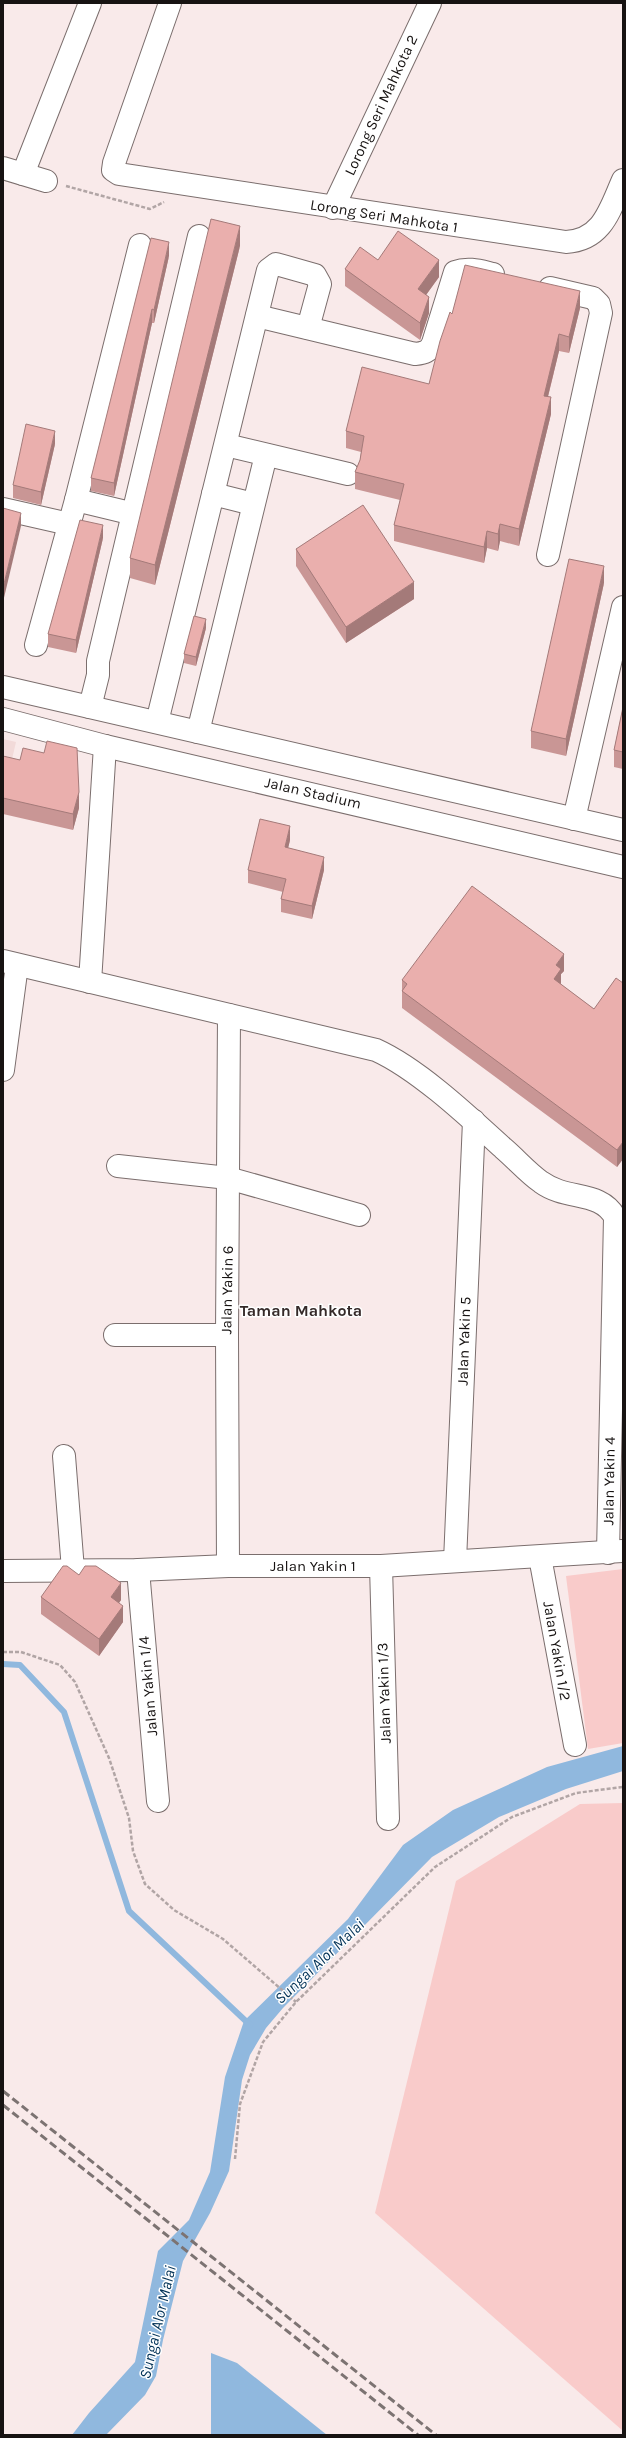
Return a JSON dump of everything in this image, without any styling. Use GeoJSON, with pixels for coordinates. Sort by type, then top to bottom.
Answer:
{"type":"FeatureCollection","features":[{"type":"Feature","properties":{"kind":"street"},"geometry":{"type":"LineString","coordinates":[[46,181],[13,171],[90,3]]}},
{"type":"Feature","properties":{"kind":"street","name":"Lorong Seri Mahkota 1"},"geometry":{"type":"LineString","coordinates":[[170,3],[114,163],[113,170],[119,174],[550,242],[579,242],[592,235],[600,226],[623,180]]}},
{"type":"Feature","properties":{"kind":"street","name":"Lorong Seri Mahkota 2"},"geometry":{"type":"LineString","coordinates":[[333,208],[424,5]]}},
{"type":"Feature","properties":{"kind":"street"},"geometry":{"type":"LineString","coordinates":[[90,707],[98,675],[98,661],[199,236]]}},
{"type":"Feature","properties":{"kind":"street"},"geometry":{"type":"LineString","coordinates":[[36,645],[76,500],[140,245]]}},
{"type":"Feature","properties":{"kind":"street"},"geometry":{"type":"LineString","coordinates":[[157,722],[258,316],[268,270],[276,264],[315,276],[319,279],[320,284],[308,328]]}},
{"type":"Feature","properties":{"kind":"street"},"geometry":{"type":"LineString","coordinates":[[258,316],[415,354],[424,353],[430,350],[433,343],[455,272],[463,269],[471,269],[509,278]]}},
{"type":"Feature","properties":{"kind":"street"},"geometry":{"type":"LineString","coordinates":[[532,284],[593,298],[599,304],[601,313],[548,555]]}},
{"type":"Feature","properties":{"kind":"street"},"geometry":{"type":"LineString","coordinates":[[226,445],[348,474]]}},
{"type":"Feature","properties":{"kind":"street"},"geometry":{"type":"LineString","coordinates":[[198,732],[266,455]]}},
{"type":"Feature","properties":{"kind":"street"},"geometry":{"type":"LineString","coordinates":[[213,494],[253,504]]}},
{"type":"Feature","properties":{"kind":"street"},"geometry":{"type":"LineString","coordinates":[[76,500],[134,514]]}},
{"type":"Feature","properties":{"kind":"street"},"geometry":{"type":"LineString","coordinates":[[3,509],[69,524]]}},
{"type":"Feature","properties":{"kind":"street"},"geometry":{"type":"LineString","coordinates":[[574,819],[623,607]]}},
{"type":"Feature","properties":{"kind":"street"},"geometry":{"type":"LineString","coordinates":[[3,687],[623,830]]}},
{"type":"Feature","properties":{"kind":"street","name":"Jalan Stadium"},"geometry":{"type":"LineString","coordinates":[[3,719],[105,746],[623,867]]}},
{"type":"Feature","properties":{"kind":"street"},"geometry":{"type":"LineString","coordinates":[[90,982],[105,746]]}},
{"type":"Feature","properties":{"kind":"street"},"geometry":{"type":"LineString","coordinates":[[3,1070],[10,963],[376,1050],[392,1057],[474,1121]]}},
{"type":"Feature","properties":{"kind":"street","name":"Jalan Yakin 6"},"geometry":{"type":"LineString","coordinates":[[228,1566],[226,1335],[229,1015]]}},
{"type":"Feature","properties":{"kind":"street","name":"Jalan Yakin 4"},"geometry":{"type":"LineString","coordinates":[[474,1121],[541,1182],[562,1193],[600,1200],[610,1207],[615,1217],[615,1552]]}},
{"type":"Feature","properties":{"kind":"street","name":"Jalan Yakin 5"},"geometry":{"type":"LineString","coordinates":[[455,1561],[474,1121]]}},
{"type":"Feature","properties":{"kind":"street"},"geometry":{"type":"LineString","coordinates":[[118,1166],[228,1178],[359,1215]]}},
{"type":"Feature","properties":{"kind":"street"},"geometry":{"type":"LineString","coordinates":[[115,1335],[226,1335]]}},
{"type":"Feature","properties":{"kind":"street"},"geometry":{"type":"LineString","coordinates":[[64,1456],[73,1570]]}},
{"type":"Feature","properties":{"kind":"street","name":"Jalan Yakin 1"},"geometry":{"type":"LineString","coordinates":[[3,1571],[138,1570],[228,1566],[380,1566],[615,1552]]}},
{"type":"Feature","properties":{"kind":"street","name":"Jalan Yakin 1/2"},"geometry":{"type":"LineString","coordinates":[[540,1557],[575,1745]]}},
{"type":"Feature","properties":{"kind":"street","name":"Jalan Yakin 1/3"},"geometry":{"type":"LineString","coordinates":[[380,1566],[388,1819]]}},
{"type":"Feature","properties":{"kind":"street","name":"Jalan Yakin 1/4"},"geometry":{"type":"LineString","coordinates":[[138,1570],[158,1801]]}},
{"type":"Feature","properties":{"kind":"path"},"geometry":{"type":"LineString","coordinates":[[3,1652],[21,1652],[60,1664],[75,1682],[110,1758],[129,1818],[133,1851],[145,1884],[174,1910],[223,1939],[278,1984],[296,2002]]}},
{"type":"Feature","properties":{"kind":"path"},"geometry":{"type":"LineString","coordinates":[[235,2159],[240,2104],[263,2042],[296,2002],[435,1867],[512,1818],[576,1793],[623,1787]]}},
{"type":"Feature","properties":{"kind":"shaded area"},"geometry":{"type":"Polygon","coordinates":[[[3,739],[16,742],[3,798],[3,739]]]}},
{"type":"Feature","properties":{"kind":"shaded area"},"geometry":{"type":"Polygon","coordinates":[[[623,1569],[623,1743],[588,1749],[566,1576],[623,1569]]]}},
{"type":"Feature","properties":{"kind":"shaded area"},"geometry":{"type":"Polygon","coordinates":[[[623,1803],[623,2431],[375,2213],[456,1881],[580,1804],[623,1803]]]}},
{"type":"Feature","properties":{"kind":"water","name":"Sungai Alor Malai"},"geometry":{"type":"Polygon","coordinates":[[[623,1746],[623,1771],[566,1789],[499,1817],[432,1857],[283,2008],[266,2028],[250,2055],[242,2080],[229,2171],[210,2213],[183,2261],[163,2340],[156,2376],[145,2395],[106,2435],[72,2435],[89,2413],[135,2362],[158,2251],[189,2220],[210,2172],[225,2077],[244,2021],[348,1919],[403,1845],[453,1810],[547,1767],[623,1746]]]}},
{"type":"Feature","properties":{"kind":"water"},"geometry":{"type":"Polygon","coordinates":[[[211,2353],[237,2363],[327,2435],[211,2435],[211,2353]]]}},
{"type":"Feature","properties":{"kind":"building"},"geometry":{"type":"Polygon","coordinates":[[[211,219],[240,226],[155,565],[130,558],[211,219]]]}},
{"type":"Feature","properties":{"kind":"building"},"geometry":{"type":"Polygon","coordinates":[[[398,231],[439,260],[418,289],[429,297],[420,323],[345,269],[360,247],[378,260],[398,231]]]}},
{"type":"Feature","properties":{"kind":"building"},"geometry":{"type":"Polygon","coordinates":[[[151,238],[169,242],[154,310],[152,309],[114,483],[91,478],[151,238]]]}},
{"type":"Feature","properties":{"kind":"building"},"geometry":{"type":"Polygon","coordinates":[[[465,265],[580,291],[569,337],[559,334],[544,396],[551,397],[519,529],[500,524],[498,534],[487,531],[484,547],[394,525],[404,484],[355,472],[360,460],[364,436],[346,431],[362,367],[429,384],[440,341],[450,312],[452,314],[465,265]]]}},
{"type":"Feature","properties":{"kind":"building"},"geometry":{"type":"Polygon","coordinates":[[[26,424],[55,431],[41,492],[13,485],[26,424]]]}},
{"type":"Feature","properties":{"kind":"building"},"geometry":{"type":"Polygon","coordinates":[[[363,505],[414,582],[346,627],[296,549],[363,505]]]}},
{"type":"Feature","properties":{"kind":"building"},"geometry":{"type":"Polygon","coordinates":[[[3,508],[21,513],[3,588],[3,508]]]}},
{"type":"Feature","properties":{"kind":"building"},"geometry":{"type":"Polygon","coordinates":[[[80,520],[103,525],[76,640],[48,634],[80,520]]]}},
{"type":"Feature","properties":{"kind":"building"},"geometry":{"type":"Polygon","coordinates":[[[569,559],[604,566],[566,739],[531,731],[569,559]]]}},
{"type":"Feature","properties":{"kind":"building"},"geometry":{"type":"Polygon","coordinates":[[[194,616],[206,619],[196,657],[184,654],[194,616]]]}},
{"type":"Feature","properties":{"kind":"building"},"geometry":{"type":"Polygon","coordinates":[[[623,707],[623,752],[614,750],[623,707]]]}},
{"type":"Feature","properties":{"kind":"building"},"geometry":{"type":"Polygon","coordinates":[[[47,741],[77,748],[79,792],[73,814],[3,798],[3,756],[20,760],[23,748],[44,753],[47,741]]]}},
{"type":"Feature","properties":{"kind":"building"},"geometry":{"type":"Polygon","coordinates":[[[260,819],[290,826],[285,847],[324,857],[312,906],[281,899],[286,879],[248,870],[260,819]]]}},
{"type":"Feature","properties":{"kind":"building"},"geometry":{"type":"Polygon","coordinates":[[[472,886],[564,954],[556,965],[561,969],[554,979],[594,1009],[616,978],[623,983],[623,1142],[617,1150],[402,991],[407,984],[402,980],[472,886]]]}},
{"type":"Feature","properties":{"kind":"building"},"geometry":{"type":"Polygon","coordinates":[[[63,1566],[67,1566],[79,1575],[85,1566],[96,1566],[121,1583],[111,1597],[123,1606],[99,1639],[41,1597],[63,1566]]]}},
{"type":"Feature","properties":{"kind":"waterway"},"geometry":{"type":"LineString","coordinates":[[3,1664],[20,1665],[64,1712],[129,1911],[250,2025]]}},
{"type":"Feature","properties":{"kind":"railway"},"geometry":{"type":"LineString","coordinates":[[3,2091],[436,2435]]}},
{"type":"Feature","properties":{"kind":"railway"},"geometry":{"type":"LineString","coordinates":[[3,2105],[418,2435]]}},
{"type":"Feature","properties":{"kind":"district","name":"Taman Mahkota"},"geometry":{"type":"Point","coordinates":[301,1310]}}]}
